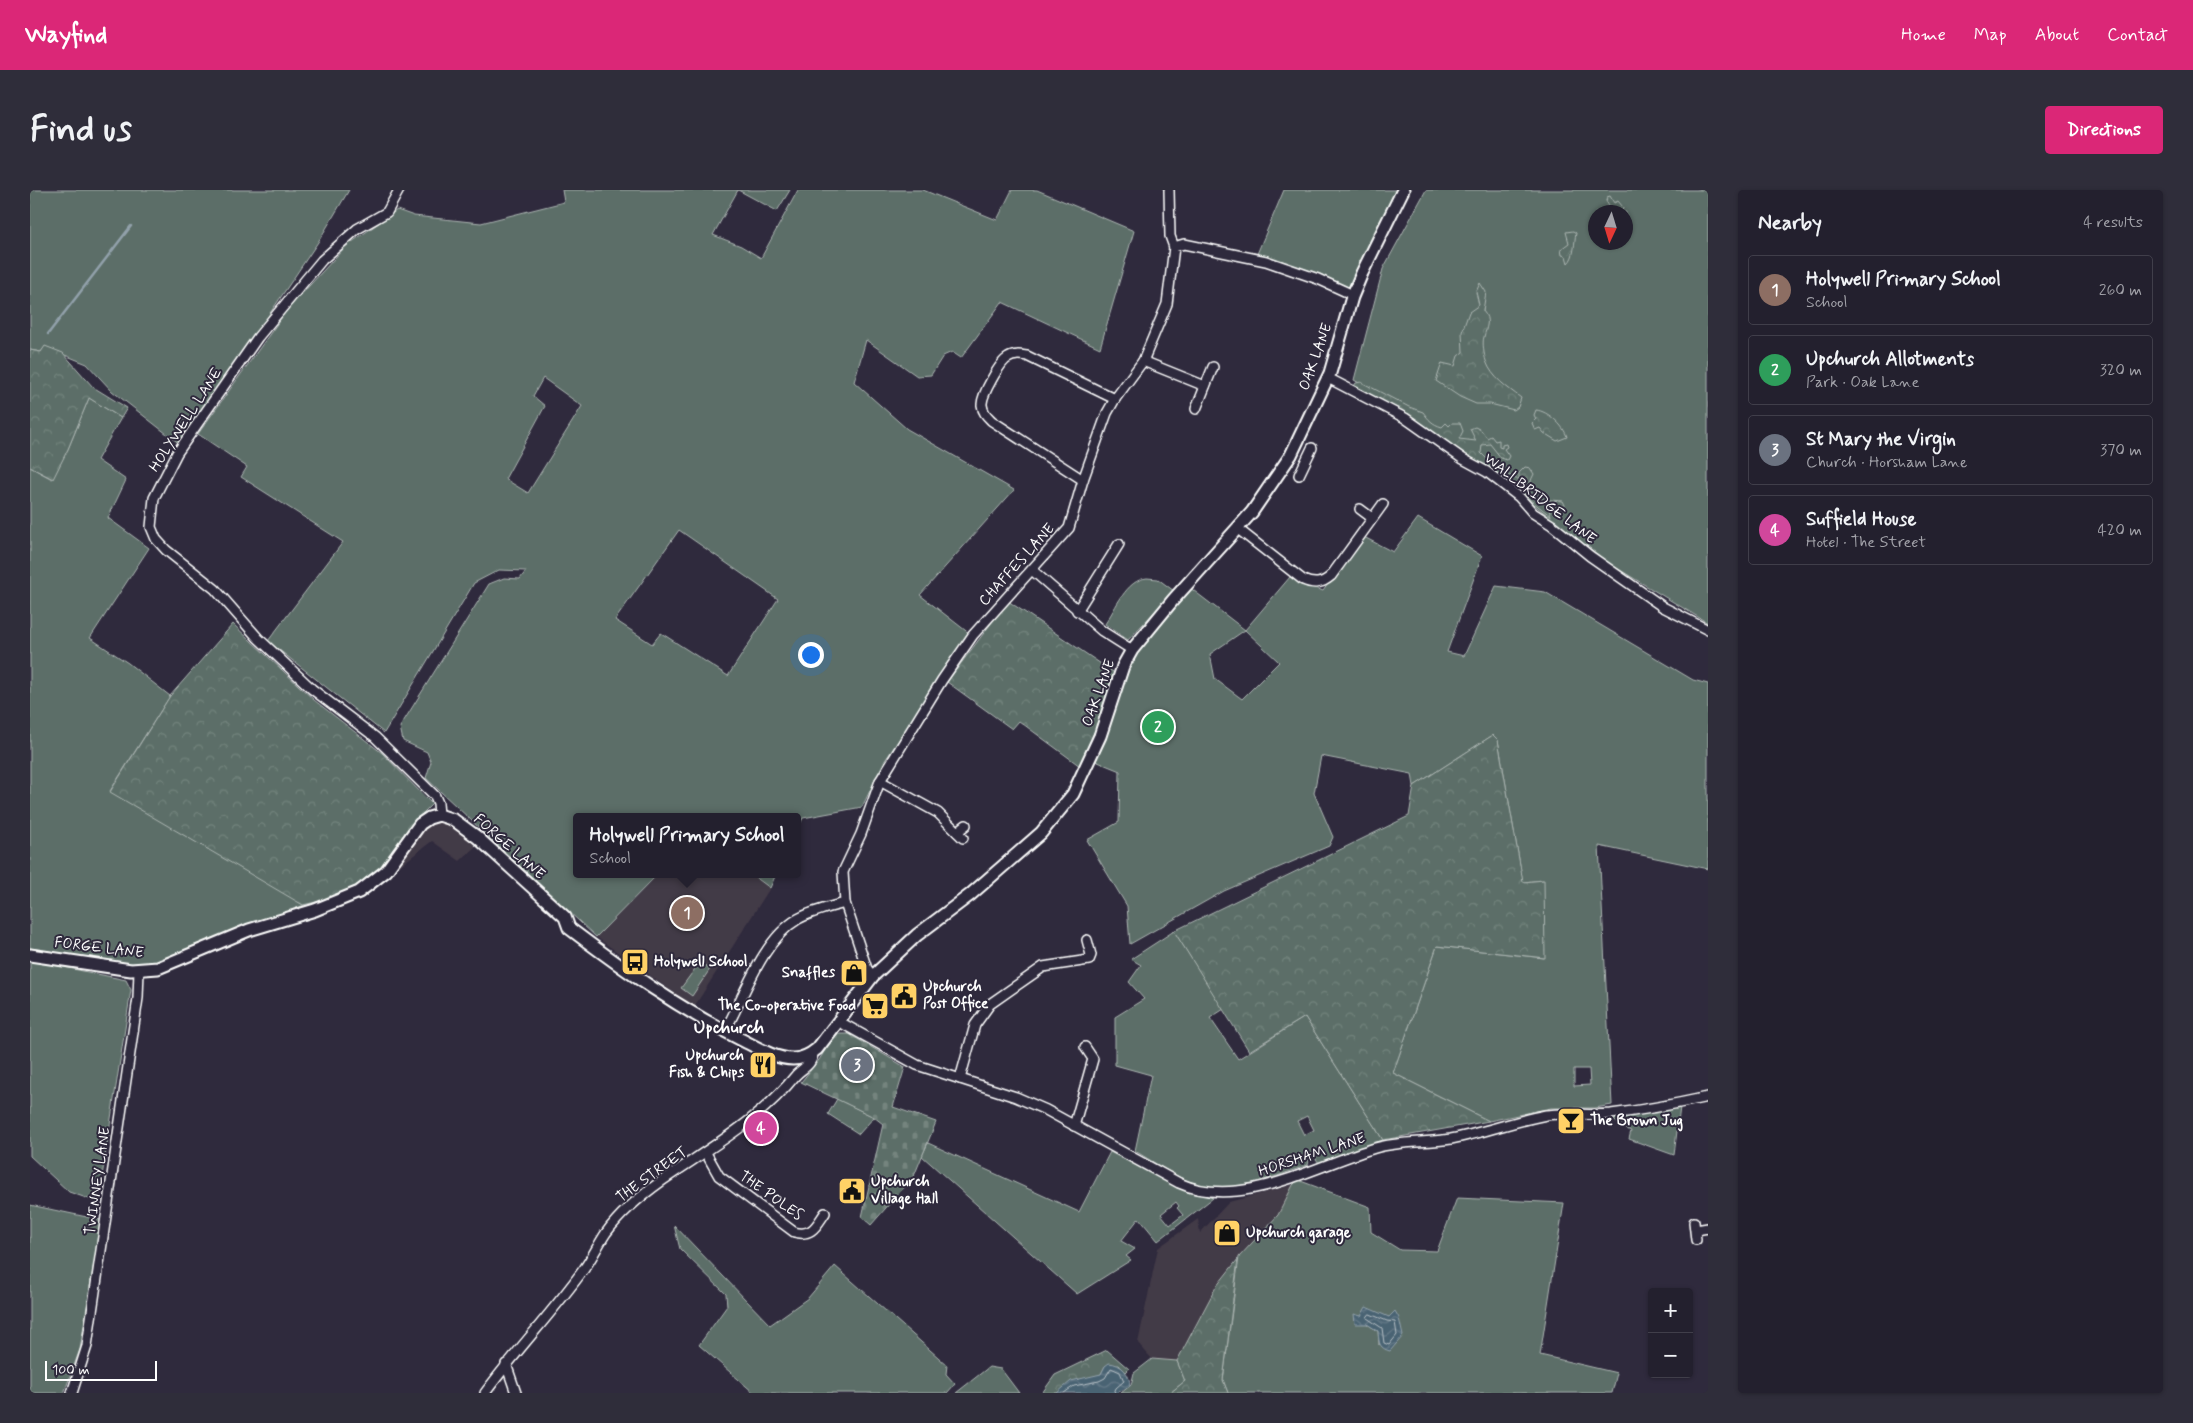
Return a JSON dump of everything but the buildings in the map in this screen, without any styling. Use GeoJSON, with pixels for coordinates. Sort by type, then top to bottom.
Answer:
{"type":"FeatureCollection","features":[{"type":"Feature","properties":{"kind":"street","name":"HOLYWELL LANE"},"geometry":{"type":"LineString","coordinates":[[399,190],[387,212],[357,229],[322,260],[258,337],[177,453],[154,498],[150,514],[151,527],[156,539],[166,550],[215,589],[258,638],[305,682],[375,737],[435,796],[438,802],[439,816]]}},
{"type":"Feature","properties":{"kind":"street","name":"CHAFFES LANE"},"geometry":{"type":"LineString","coordinates":[[873,976],[867,969],[845,903],[842,872],[861,834],[880,781],[942,680],[973,635],[1069,528],[1083,480],[1107,413],[1143,360],[1167,304],[1174,247],[1170,236],[1169,190]]}},
{"type":"Feature","properties":{"kind":"street","name":"OAK LANE"},"geometry":{"type":"LineString","coordinates":[[791,1059],[813,1052],[873,976],[917,935],[970,895],[1041,833],[1073,794],[1090,759],[1113,701],[1123,666],[1132,650],[1173,600],[1238,529],[1264,497],[1290,455],[1328,378],[1353,295],[1370,255],[1403,190]]}},
{"type":"Feature","properties":{"kind":"street"},"geometry":{"type":"LineString","coordinates":[[1174,247],[1184,244],[1266,261],[1318,279],[1353,295]]}},
{"type":"Feature","properties":{"kind":"street"},"geometry":{"type":"LineString","coordinates":[[1083,480],[992,421],[984,414],[982,407],[984,395],[1005,360],[1018,355],[1027,356],[1115,399]]}},
{"type":"Feature","properties":{"kind":"street"},"geometry":{"type":"LineString","coordinates":[[1143,360],[1205,386]]}},
{"type":"Feature","properties":{"kind":"street"},"geometry":{"type":"LineString","coordinates":[[1196,409],[1213,367]]}},
{"type":"Feature","properties":{"kind":"street","name":"WALLBRIDGE LANE"},"geometry":{"type":"LineString","coordinates":[[1328,378],[1405,418],[1463,459],[1487,472],[1519,497],[1533,513],[1552,525],[1590,556],[1663,607],[1708,630]]}},
{"type":"Feature","properties":{"kind":"street"},"geometry":{"type":"LineString","coordinates":[[1299,475],[1312,448]]}},
{"type":"Feature","properties":{"kind":"street"},"geometry":{"type":"LineString","coordinates":[[1290,455],[1306,462]]}},
{"type":"Feature","properties":{"kind":"street"},"geometry":{"type":"LineString","coordinates":[[1238,529],[1303,580],[1317,583],[1323,582],[1332,576],[1383,504]]}},
{"type":"Feature","properties":{"kind":"street"},"geometry":{"type":"LineString","coordinates":[[1360,509],[1372,518]]}},
{"type":"Feature","properties":{"kind":"street"},"geometry":{"type":"LineString","coordinates":[[1077,611],[1119,544]]}},
{"type":"Feature","properties":{"kind":"street"},"geometry":{"type":"LineString","coordinates":[[1032,570],[1077,611],[1102,631],[1132,650]]}},
{"type":"Feature","properties":{"kind":"street"},"geometry":{"type":"LineString","coordinates":[[880,781],[938,813],[960,835],[966,825]]}},
{"type":"Feature","properties":{"kind":"street","name":"FORGE LANE"},"geometry":{"type":"LineString","coordinates":[[30,954],[139,971],[158,968],[248,930],[315,910],[351,896],[374,882],[386,871],[420,824],[429,818],[439,816],[454,820],[476,837],[565,917],[569,928],[580,937],[680,1007],[725,1031],[791,1059]]}},
{"type":"Feature","properties":{"kind":"street"},"geometry":{"type":"LineString","coordinates":[[725,1031],[765,953],[779,933],[804,916],[845,903]]}},
{"type":"Feature","properties":{"kind":"street"},"geometry":{"type":"LineString","coordinates":[[960,1079],[974,1028],[986,1009],[1007,991],[1043,967],[1089,960],[1091,955],[1087,940]]}},
{"type":"Feature","properties":{"kind":"street","name":"TWINNEY LANE"},"geometry":{"type":"LineString","coordinates":[[72,1393],[88,1346],[138,998],[139,971]]}},
{"type":"Feature","properties":{"kind":"street","name":"HORSHAM LANE"},"geometry":{"type":"LineString","coordinates":[[838,1022],[914,1064],[1030,1102],[1181,1184],[1202,1190],[1227,1192],[1278,1182],[1378,1148],[1451,1139],[1548,1115],[1610,1114],[1661,1107],[1708,1097]]}},
{"type":"Feature","properties":{"kind":"street"},"geometry":{"type":"LineString","coordinates":[[1074,1126],[1093,1059],[1085,1047]]}},
{"type":"Feature","properties":{"kind":"street","name":"THE STREET"},"geometry":{"type":"LineString","coordinates":[[485,1393],[506,1364],[584,1269],[606,1233],[625,1209],[662,1180],[706,1153],[758,1116],[803,1070],[809,1063],[813,1052]]}},
{"type":"Feature","properties":{"kind":"street"},"geometry":{"type":"LineString","coordinates":[[791,1059],[798,1073]]}},
{"type":"Feature","properties":{"kind":"street","name":"THE POLES"},"geometry":{"type":"LineString","coordinates":[[706,1153],[719,1176],[794,1232],[802,1234],[810,1232],[825,1213]]}},
{"type":"Feature","properties":{"kind":"street"},"geometry":{"type":"LineString","coordinates":[[1696,1240],[1695,1226],[1708,1228]]}},
{"type":"Feature","properties":{"kind":"street"},"geometry":{"type":"LineString","coordinates":[[506,1364],[516,1393]]}},
{"type":"Feature","properties":{"kind":"shaded area"},"geometry":{"type":"Polygon","coordinates":[[[443,820],[456,827],[477,845],[460,861],[432,841],[388,875],[427,823],[443,820]]]}},
{"type":"Feature","properties":{"kind":"shaded area"},"geometry":{"type":"Polygon","coordinates":[[[655,878],[756,878],[770,888],[694,1007],[596,937],[655,878]]]}},
{"type":"Feature","properties":{"kind":"shaded area"},"geometry":{"type":"Polygon","coordinates":[[[1293,1185],[1278,1215],[1234,1263],[1216,1287],[1177,1361],[1152,1359],[1138,1343],[1158,1248],[1198,1219],[1200,1233],[1229,1202],[1293,1185]]]}},
{"type":"Feature","properties":{"kind":"green space"},"geometry":{"type":"Polygon","coordinates":[[[30,190],[349,190],[318,242],[181,445],[112,391],[87,364],[45,347],[41,352],[30,350],[30,190]]]}},
{"type":"Feature","properties":{"kind":"green space"},"geometry":{"type":"Polygon","coordinates":[[[562,190],[738,190],[713,235],[741,246],[761,258],[798,190],[923,190],[997,220],[1012,190],[1037,190],[1134,231],[1100,348],[1002,302],[961,358],[952,352],[943,356],[931,375],[917,376],[866,340],[854,382],[907,429],[1014,490],[920,595],[970,634],[884,762],[862,807],[803,818],[801,822],[801,813],[573,813],[573,878],[654,878],[596,937],[426,778],[431,762],[427,752],[403,741],[400,727],[489,584],[504,578],[520,579],[526,571],[499,570],[474,583],[384,733],[268,641],[343,542],[241,477],[247,467],[198,434],[287,310],[345,247],[397,210],[414,216],[481,223],[564,202],[562,190]],[[543,378],[533,396],[545,406],[505,479],[528,493],[582,406],[543,378]],[[679,530],[615,620],[652,644],[661,633],[728,676],[778,599],[679,530]]]}},
{"type":"Feature","properties":{"kind":"green space"},"geometry":{"type":"Polygon","coordinates":[[[738,190],[790,190],[777,211],[738,190]]]}},
{"type":"Feature","properties":{"kind":"green space"},"geometry":{"type":"Polygon","coordinates":[[[1284,190],[1403,190],[1348,288],[1257,254],[1284,190]]]}},
{"type":"Feature","properties":{"kind":"green space"},"geometry":{"type":"Polygon","coordinates":[[[1426,190],[1708,190],[1708,623],[1610,564],[1434,427],[1354,380],[1383,269],[1426,190]]]}},
{"type":"Feature","properties":{"kind":"green space"},"geometry":{"type":"Polygon","coordinates":[[[1610,196],[1614,203],[1618,201],[1621,205],[1608,205],[1606,201],[1607,197],[1610,196]]]}},
{"type":"Feature","properties":{"kind":"green space"},"geometry":{"type":"Polygon","coordinates":[[[1573,231],[1576,233],[1574,249],[1568,263],[1566,256],[1562,255],[1561,249],[1569,243],[1566,232],[1573,231]]]}},
{"type":"Feature","properties":{"kind":"green space"},"geometry":{"type":"Polygon","coordinates":[[[1480,283],[1486,292],[1483,311],[1487,318],[1487,327],[1483,339],[1485,358],[1496,377],[1521,398],[1518,407],[1514,410],[1490,404],[1476,404],[1460,397],[1436,381],[1442,363],[1455,366],[1458,356],[1463,352],[1462,332],[1469,312],[1479,305],[1476,292],[1480,283]]]}},
{"type":"Feature","properties":{"kind":"green space"},"geometry":{"type":"Polygon","coordinates":[[[45,346],[63,353],[93,387],[127,408],[121,418],[89,398],[68,449],[53,479],[30,467],[30,350],[41,352],[45,346]]]}},
{"type":"Feature","properties":{"kind":"green space"},"geometry":{"type":"Polygon","coordinates":[[[1361,382],[1409,407],[1423,412],[1431,421],[1439,426],[1442,427],[1446,423],[1449,426],[1452,423],[1460,423],[1463,431],[1459,439],[1476,441],[1470,429],[1475,427],[1481,430],[1487,438],[1491,436],[1495,441],[1499,440],[1499,447],[1502,448],[1502,445],[1506,444],[1507,447],[1504,449],[1509,456],[1507,460],[1501,458],[1490,444],[1482,445],[1481,453],[1496,468],[1516,479],[1519,479],[1519,473],[1525,467],[1530,468],[1534,474],[1530,483],[1532,494],[1542,499],[1563,501],[1565,505],[1562,508],[1548,506],[1551,516],[1493,471],[1475,462],[1427,427],[1354,386],[1356,383],[1361,382]]]}},
{"type":"Feature","properties":{"kind":"green space"},"geometry":{"type":"Polygon","coordinates":[[[89,398],[121,418],[97,460],[126,480],[108,518],[149,548],[90,638],[128,663],[170,696],[110,791],[341,896],[307,904],[142,967],[30,948],[30,467],[52,479],[68,449],[89,398]]]}},
{"type":"Feature","properties":{"kind":"green space"},"geometry":{"type":"Polygon","coordinates":[[[1536,410],[1545,413],[1555,420],[1563,428],[1567,437],[1557,441],[1544,433],[1540,428],[1535,430],[1532,423],[1536,419],[1534,415],[1536,410]]]}},
{"type":"Feature","properties":{"kind":"green space"},"geometry":{"type":"Polygon","coordinates":[[[1418,518],[1482,556],[1447,652],[1464,656],[1496,586],[1545,592],[1693,680],[1708,684],[1708,869],[1599,846],[1612,1105],[1595,1108],[1551,1108],[1489,1121],[1393,1073],[1437,946],[1544,958],[1543,880],[1523,882],[1498,740],[1493,735],[1414,786],[1412,774],[1321,756],[1314,793],[1333,837],[1329,846],[1224,891],[1130,944],[1127,906],[1087,840],[1119,822],[1120,771],[1093,760],[1128,663],[1189,587],[1245,630],[1290,577],[1323,591],[1362,536],[1393,552],[1418,518]],[[1245,630],[1210,654],[1215,679],[1242,699],[1279,662],[1245,630]],[[1574,1069],[1574,1086],[1590,1085],[1589,1069],[1574,1069]]]}},
{"type":"Feature","properties":{"kind":"green space"},"geometry":{"type":"Polygon","coordinates":[[[1147,578],[1158,579],[1174,591],[1128,640],[1105,624],[1127,589],[1140,580],[1147,578]]]}},
{"type":"Feature","properties":{"kind":"green space"},"geometry":{"type":"Polygon","coordinates":[[[1008,601],[1116,674],[1080,766],[1019,721],[1012,729],[947,682],[1008,601]]]}},
{"type":"Feature","properties":{"kind":"green space"},"geometry":{"type":"Polygon","coordinates":[[[233,624],[314,700],[382,753],[432,804],[408,828],[377,874],[341,896],[303,905],[110,792],[170,696],[233,624]]]}},
{"type":"Feature","properties":{"kind":"green space"},"geometry":{"type":"Polygon","coordinates":[[[1493,735],[1498,740],[1523,882],[1544,880],[1545,958],[1437,946],[1393,1073],[1489,1121],[1383,1140],[1305,1017],[1249,1051],[1174,931],[1409,816],[1414,786],[1493,735]]]}},
{"type":"Feature","properties":{"kind":"green space"},"geometry":{"type":"Polygon","coordinates":[[[756,878],[774,878],[770,888],[756,878]]]}},
{"type":"Feature","properties":{"kind":"green space"},"geometry":{"type":"Polygon","coordinates":[[[1174,931],[1224,1009],[1210,1018],[1238,1059],[1305,1017],[1383,1140],[1319,1163],[1313,1155],[1310,1156],[1308,1165],[1271,1178],[1246,1184],[1220,1187],[1188,1181],[1135,1151],[1151,1075],[1115,1065],[1115,1017],[1144,999],[1129,982],[1141,965],[1131,959],[1174,931]],[[1307,1116],[1297,1121],[1304,1135],[1314,1130],[1307,1116]]]}},
{"type":"Feature","properties":{"kind":"green space"},"geometry":{"type":"Polygon","coordinates":[[[30,960],[126,980],[131,990],[98,1202],[69,1192],[30,1156],[30,960]]]}},
{"type":"Feature","properties":{"kind":"green space"},"geometry":{"type":"Polygon","coordinates":[[[700,962],[710,969],[692,996],[681,988],[700,962]]]}},
{"type":"Feature","properties":{"kind":"green space"},"geometry":{"type":"Polygon","coordinates":[[[835,1034],[849,1034],[905,1067],[893,1107],[936,1122],[914,1176],[871,1225],[862,1217],[883,1124],[874,1117],[801,1082],[819,1060],[835,1034]]]}},
{"type":"Feature","properties":{"kind":"green space"},"geometry":{"type":"Polygon","coordinates":[[[837,1099],[874,1117],[859,1134],[828,1114],[837,1099]]]}},
{"type":"Feature","properties":{"kind":"green space"},"geometry":{"type":"Polygon","coordinates":[[[1680,1107],[1674,1155],[1629,1139],[1631,1131],[1622,1127],[1610,1117],[1680,1107]]]}},
{"type":"Feature","properties":{"kind":"green space"},"geometry":{"type":"Polygon","coordinates":[[[928,1143],[1079,1212],[1110,1152],[1170,1183],[1213,1198],[1158,1241],[1139,1218],[1121,1241],[1135,1249],[1126,1256],[1131,1260],[1077,1294],[922,1156],[928,1143]],[[1176,1202],[1161,1214],[1170,1225],[1183,1215],[1177,1208],[1179,1206],[1176,1202]]]}},
{"type":"Feature","properties":{"kind":"green space"},"geometry":{"type":"Polygon","coordinates":[[[1298,1180],[1370,1207],[1371,1232],[1400,1250],[1437,1251],[1457,1198],[1564,1203],[1540,1355],[1617,1373],[1612,1393],[1228,1393],[1223,1380],[1239,1257],[1278,1215],[1293,1185],[1298,1180]],[[1361,1316],[1367,1324],[1378,1331],[1379,1345],[1389,1317],[1361,1316]]]}},
{"type":"Feature","properties":{"kind":"green space"},"geometry":{"type":"Polygon","coordinates":[[[30,1205],[101,1220],[80,1349],[64,1393],[30,1393],[30,1205]]]}},
{"type":"Feature","properties":{"kind":"green space"},"geometry":{"type":"Polygon","coordinates":[[[674,1225],[770,1325],[808,1298],[835,1266],[947,1365],[946,1374],[955,1384],[947,1393],[754,1393],[699,1345],[727,1306],[726,1294],[680,1249],[674,1225]]]}},
{"type":"Feature","properties":{"kind":"green space"},"geometry":{"type":"Polygon","coordinates":[[[1238,1259],[1223,1380],[1228,1393],[1170,1393],[1185,1381],[1177,1361],[1216,1287],[1238,1259]]]}},
{"type":"Feature","properties":{"kind":"green space"},"geometry":{"type":"Polygon","coordinates":[[[1107,1350],[1129,1369],[1126,1372],[1119,1365],[1105,1366],[1101,1374],[1096,1377],[1058,1393],[1042,1393],[1055,1375],[1107,1350]]]}},
{"type":"Feature","properties":{"kind":"green space"},"geometry":{"type":"Polygon","coordinates":[[[1152,1359],[1177,1361],[1185,1381],[1170,1393],[1121,1393],[1131,1385],[1134,1373],[1152,1359]]]}},
{"type":"Feature","properties":{"kind":"green space"},"geometry":{"type":"Polygon","coordinates":[[[989,1367],[1001,1369],[1019,1393],[956,1393],[989,1367]]]}},
{"type":"Feature","properties":{"kind":"water"},"geometry":{"type":"Polygon","coordinates":[[[1366,1307],[1389,1317],[1395,1311],[1399,1318],[1403,1336],[1390,1351],[1381,1346],[1378,1331],[1367,1324],[1355,1324],[1354,1314],[1361,1316],[1366,1307]]]}},
{"type":"Feature","properties":{"kind":"water"},"geometry":{"type":"Polygon","coordinates":[[[1109,1363],[1118,1365],[1124,1370],[1129,1377],[1130,1386],[1117,1393],[1057,1393],[1071,1381],[1101,1374],[1109,1363]]]}},
{"type":"Feature","properties":{"kind":"waterway"},"geometry":{"type":"LineString","coordinates":[[48,334],[131,226]]}},
{"type":"Feature","properties":{"kind":"place","name":"Upchurch Allotments"},"geometry":{"type":"Point","coordinates":[1158,727]}},
{"type":"Feature","properties":{"kind":"place","name":"Holywell Primary School"},"geometry":{"type":"Point","coordinates":[687,913]}},
{"type":"Feature","properties":{"kind":"place","name":"Holywell School"},"geometry":{"type":"Point","coordinates":[635,962]}},
{"type":"Feature","properties":{"kind":"place","name":"Snaffles"},"geometry":{"type":"Point","coordinates":[854,973]}},
{"type":"Feature","properties":{"kind":"place","name":"Upchurch Post Office"},"geometry":{"type":"Point","coordinates":[904,996]}},
{"type":"Feature","properties":{"kind":"place","name":"The Co-operative Food"},"geometry":{"type":"Point","coordinates":[875,1006]}},
{"type":"Feature","properties":{"kind":"place","name":"Upchurch Fish & Chips"},"geometry":{"type":"Point","coordinates":[763,1065]}},
{"type":"Feature","properties":{"kind":"place","name":"St Mary the Virgin"},"geometry":{"type":"Point","coordinates":[857,1065]}},
{"type":"Feature","properties":{"kind":"place","name":"The Brown Jug"},"geometry":{"type":"Point","coordinates":[1571,1121]}},
{"type":"Feature","properties":{"kind":"place","name":"Suffield House"},"geometry":{"type":"Point","coordinates":[761,1128]}},
{"type":"Feature","properties":{"kind":"place","name":"Upchurch Village Hall"},"geometry":{"type":"Point","coordinates":[852,1191]}},
{"type":"Feature","properties":{"kind":"place","name":"Upchurch garage"},"geometry":{"type":"Point","coordinates":[1227,1233]}},
{"type":"Feature","properties":{"kind":"district","name":"Upchurch"},"geometry":{"type":"Point","coordinates":[729,1028]}}]}
